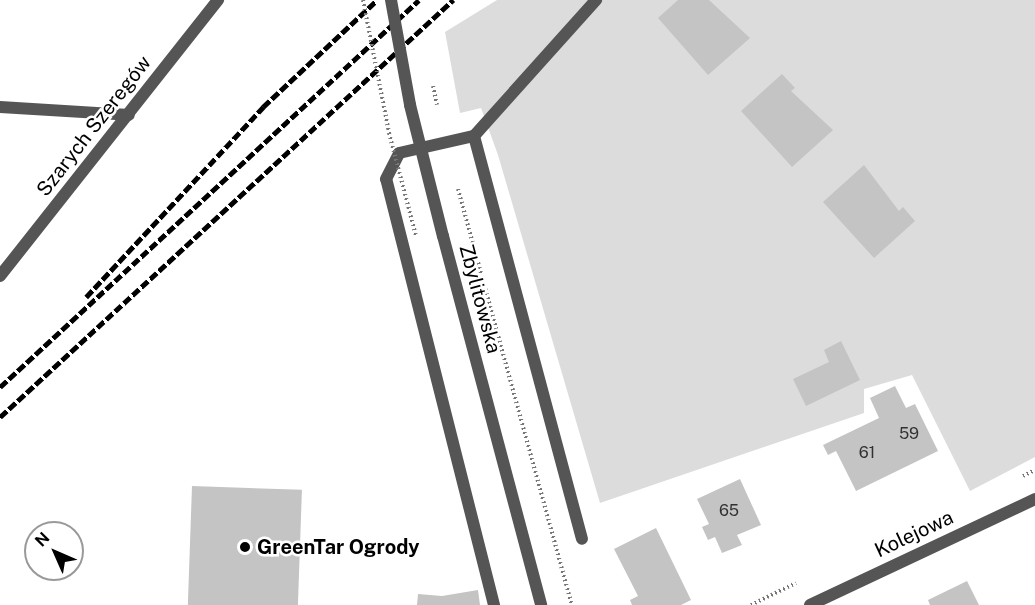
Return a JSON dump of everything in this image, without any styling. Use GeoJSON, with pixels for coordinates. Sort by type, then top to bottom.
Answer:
{"type":"FeatureCollection","features":[{"type":"Feature","properties":{"kind":"street","name":"Szarych Szeregów"},"geometry":{"type":"LineString","coordinates":[[0,276],[218,0]]}},
{"type":"Feature","properties":{"kind":"street","name":"Zbylitowska"},"geometry":{"type":"LineString","coordinates":[[391,0],[410,105],[541,605]]}},
{"type":"Feature","properties":{"kind":"street"},"geometry":{"type":"LineString","coordinates":[[494,605],[386,179],[399,153],[474,136],[596,0]]}},
{"type":"Feature","properties":{"kind":"street"},"geometry":{"type":"LineString","coordinates":[[0,107],[129,114]]}},
{"type":"Feature","properties":{"kind":"street"},"geometry":{"type":"LineString","coordinates":[[474,136],[582,539]]}},
{"type":"Feature","properties":{"kind":"street","name":"Kolejowa"},"geometry":{"type":"LineString","coordinates":[[810,605],[1035,499]]}},
{"type":"Feature","properties":{"kind":"path"},"geometry":{"type":"LineString","coordinates":[[432,78],[438,112]]}},
{"type":"Feature","properties":{"kind":"path"},"geometry":{"type":"LineString","coordinates":[[455,177],[572,605]]}},
{"type":"Feature","properties":{"kind":"shaded area"},"geometry":{"type":"Polygon","coordinates":[[[497,0],[1035,0],[1035,457],[970,491],[912,375],[864,389],[864,413],[600,503],[498,155],[481,108],[460,113],[445,32],[497,0]]]}},
{"type":"Feature","properties":{"kind":"building"},"geometry":{"type":"Polygon","coordinates":[[[678,0],[709,0],[750,38],[708,75],[658,18],[678,0]]]}},
{"type":"Feature","properties":{"kind":"building"},"geometry":{"type":"Polygon","coordinates":[[[782,74],[795,88],[791,91],[833,130],[792,167],[741,111],[782,74]]]}},
{"type":"Feature","properties":{"kind":"building"},"geometry":{"type":"Polygon","coordinates":[[[864,165],[899,211],[903,207],[915,221],[874,258],[823,202],[864,165]]]}},
{"type":"Feature","properties":{"kind":"building"},"geometry":{"type":"Polygon","coordinates":[[[841,341],[860,380],[806,406],[793,379],[829,362],[824,350],[841,341]]]}},
{"type":"Feature","properties":{"kind":"building"},"geometry":{"type":"Polygon","coordinates":[[[895,386],[906,408],[915,404],[938,451],[856,491],[836,451],[828,455],[823,445],[879,418],[870,398],[895,386]]]}},
{"type":"Feature","properties":{"kind":"building"},"geometry":{"type":"Polygon","coordinates":[[[740,479],[761,525],[737,535],[742,545],[722,553],[715,537],[708,540],[702,527],[709,524],[697,499],[740,479]]]}},
{"type":"Feature","properties":{"kind":"building","name":"GreenTar Ogrody"},"geometry":{"type":"Polygon","coordinates":[[[192,486],[302,490],[298,605],[188,605],[192,486]]]}},
{"type":"Feature","properties":{"kind":"building"},"geometry":{"type":"Polygon","coordinates":[[[656,528],[691,600],[681,605],[632,605],[630,600],[638,596],[614,549],[656,528]]]}},
{"type":"Feature","properties":{"kind":"building"},"geometry":{"type":"Polygon","coordinates":[[[967,581],[979,605],[930,605],[928,600],[967,581]]]}},
{"type":"Feature","properties":{"kind":"building"},"geometry":{"type":"Polygon","coordinates":[[[478,590],[480,605],[417,605],[418,594],[442,596],[478,590]]]}},
{"type":"Feature","properties":{"kind":"railway"},"geometry":{"type":"LineString","coordinates":[[86,297],[263,107],[377,0]]}},
{"type":"Feature","properties":{"kind":"railway"},"geometry":{"type":"LineString","coordinates":[[0,387],[419,0]]}},
{"type":"Feature","properties":{"kind":"railway"},"geometry":{"type":"LineString","coordinates":[[0,417],[453,0]]}},
{"type":"Feature","properties":{"kind":"place","name":"GreenTar Ogrody"},"geometry":{"type":"Point","coordinates":[245,547]}}]}
